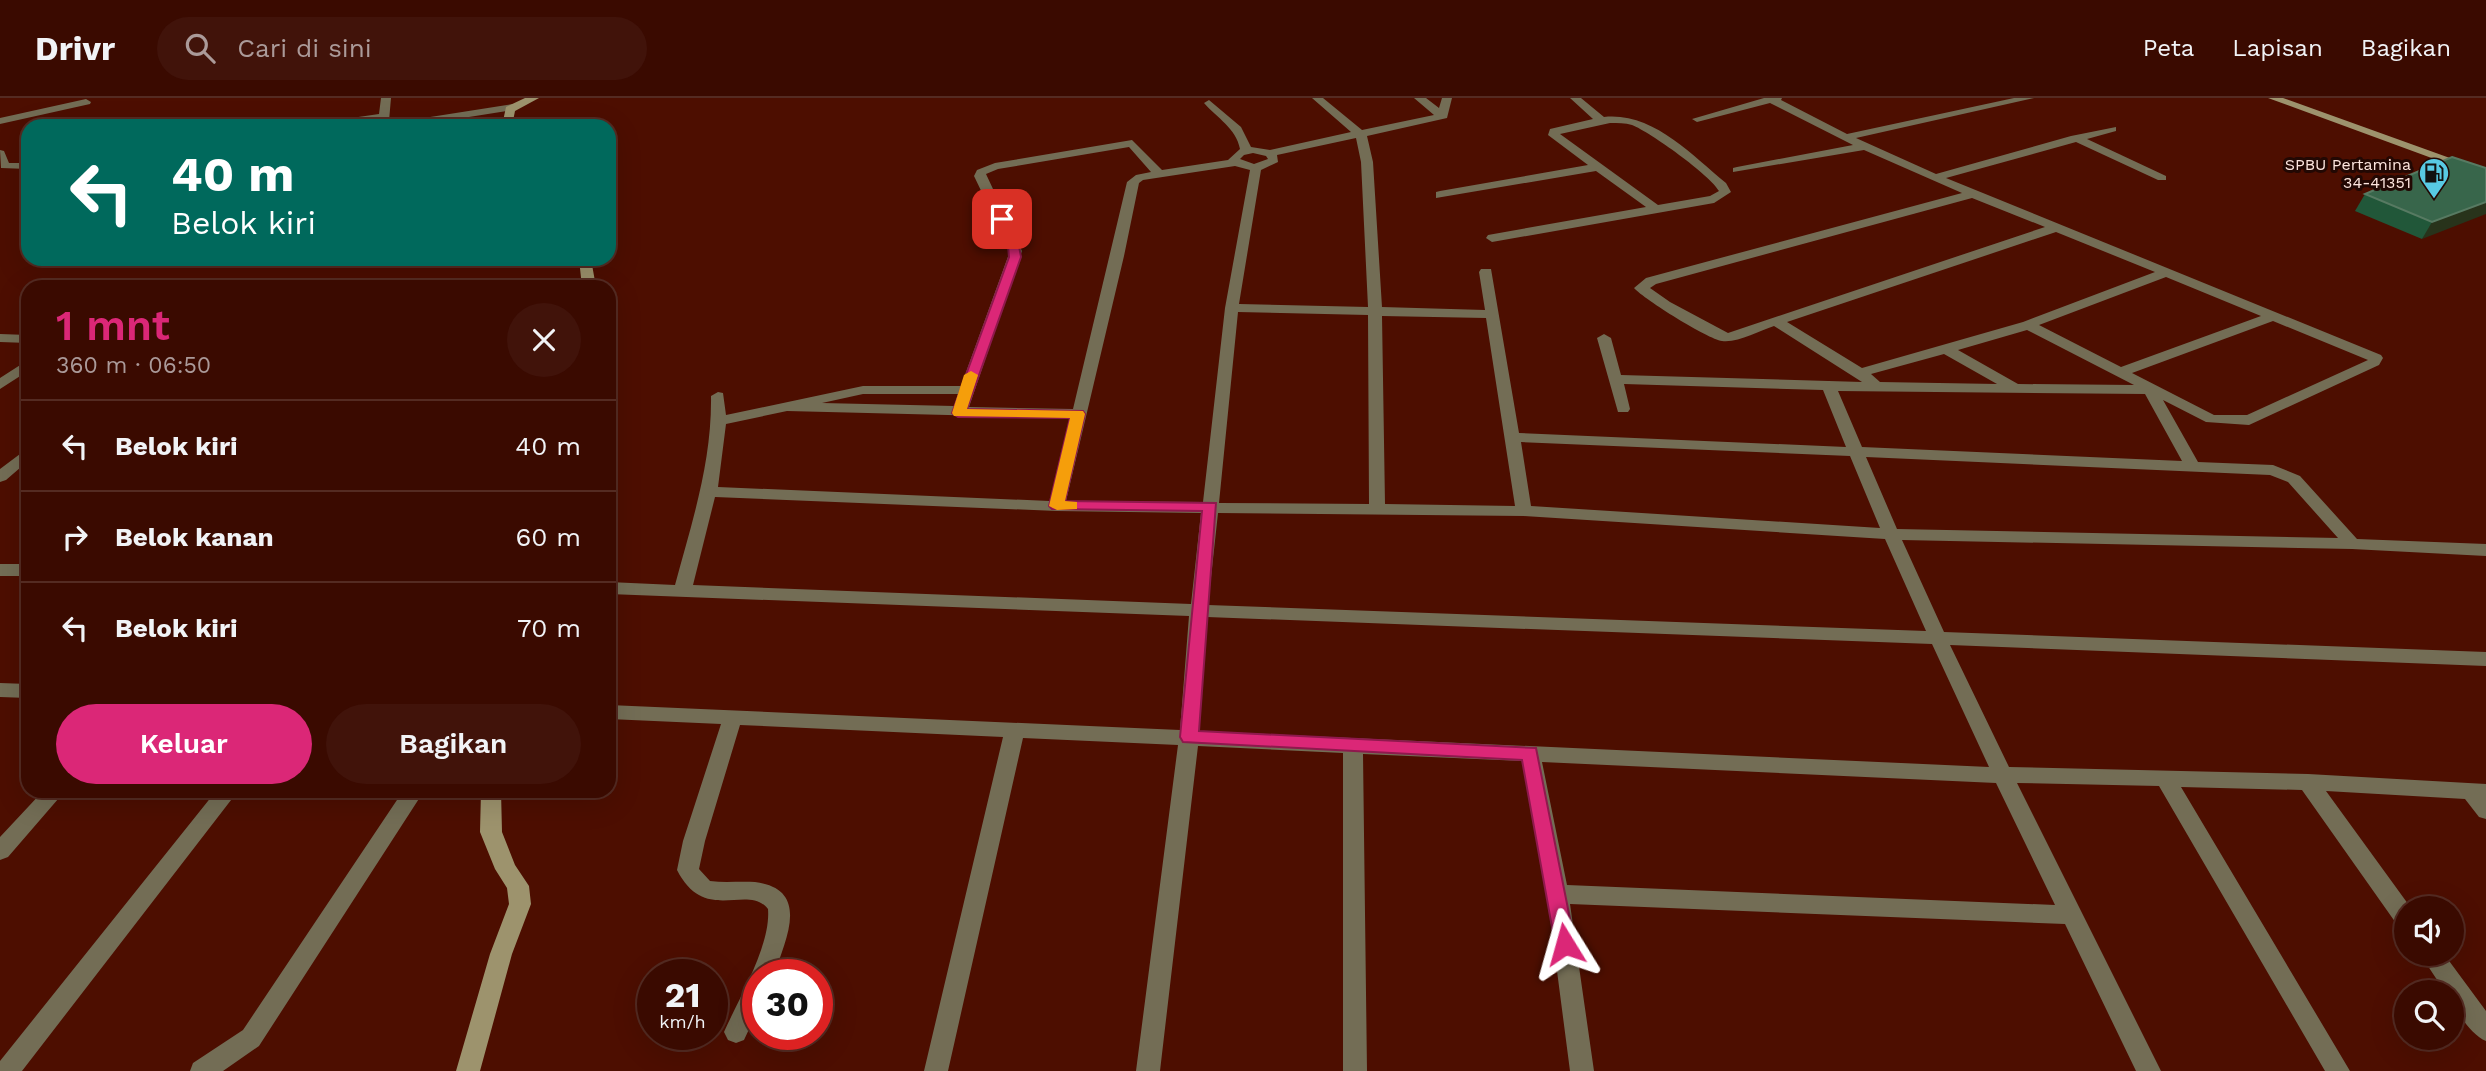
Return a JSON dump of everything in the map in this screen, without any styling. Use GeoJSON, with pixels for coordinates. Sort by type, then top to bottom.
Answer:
{"type":"FeatureCollection","features":[{"type":"Feature","properties":{"kind":"street"},"geometry":{"type":"LineString","coordinates":[[368,119],[383,117],[386,98]]}},
{"type":"Feature","properties":{"kind":"street"},"geometry":{"type":"LineString","coordinates":[[433,119],[534,98]]}},
{"type":"Feature","properties":{"kind":"street"},"geometry":{"type":"LineString","coordinates":[[1317,98],[1361,135],[1367,162],[1375,310],[1377,508]]}},
{"type":"Feature","properties":{"kind":"street"},"geometry":{"type":"LineString","coordinates":[[1419,98],[1444,116]]}},
{"type":"Feature","properties":{"kind":"street"},"geometry":{"type":"LineString","coordinates":[[1444,116],[1447,98]]}},
{"type":"Feature","properties":{"kind":"street"},"geometry":{"type":"LineString","coordinates":[[1575,98],[1603,122]]}},
{"type":"Feature","properties":{"kind":"street"},"geometry":{"type":"LineString","coordinates":[[1697,119],[1773,98],[1847,137],[1972,194],[2367,352],[2376,358],[2374,362],[2240,422],[2211,419],[2028,325]]}},
{"type":"Feature","properties":{"kind":"street"},"geometry":{"type":"LineString","coordinates":[[1847,137],[2029,98]]}},
{"type":"Feature","properties":{"kind":"street"},"geometry":{"type":"LineString","coordinates":[[2273,98],[2486,175]]}},
{"type":"Feature","properties":{"kind":"street"},"geometry":{"type":"LineString","coordinates":[[0,121],[85,100],[91,114]]}},
{"type":"Feature","properties":{"kind":"street"},"geometry":{"type":"LineString","coordinates":[[507,119],[508,111],[514,103]]}},
{"type":"Feature","properties":{"kind":"street"},"geometry":{"type":"LineString","coordinates":[[1209,103],[1245,141],[1246,150]]}},
{"type":"Feature","properties":{"kind":"street"},"geometry":{"type":"LineString","coordinates":[[1236,162],[1236,154],[1246,150],[1270,153],[1444,116]]}},
{"type":"Feature","properties":{"kind":"street"},"geometry":{"type":"LineString","coordinates":[[1492,239],[1714,199],[1725,192],[1722,185],[1649,129],[1625,120],[1603,122],[1554,131],[1554,135],[1656,209]]}},
{"type":"Feature","properties":{"kind":"street"},"geometry":{"type":"LineString","coordinates":[[1935,178],[2112,129]]}},
{"type":"Feature","properties":{"kind":"street"},"geometry":{"type":"LineString","coordinates":[[2075,138],[2162,178]]}},
{"type":"Feature","properties":{"kind":"street"},"geometry":{"type":"LineString","coordinates":[[958,413],[1016,251],[980,176],[981,172],[995,166],[1132,143],[1159,174]]}},
{"type":"Feature","properties":{"kind":"street"},"geometry":{"type":"LineString","coordinates":[[1737,170],[1866,146]]}},
{"type":"Feature","properties":{"kind":"street"},"geometry":{"type":"LineString","coordinates":[[0,153],[5,166],[21,166]]}},
{"type":"Feature","properties":{"kind":"street"},"geometry":{"type":"LineString","coordinates":[[1057,506],[1118,256],[1130,188],[1136,179],[1159,174],[1236,162],[1256,167],[1272,162],[1270,153]]}},
{"type":"Feature","properties":{"kind":"street"},"geometry":{"type":"LineString","coordinates":[[1148,1071],[1189,737],[1199,609],[1232,307],[1256,167]]}},
{"type":"Feature","properties":{"kind":"street"},"geometry":{"type":"LineString","coordinates":[[1440,195],[1596,167]]}},
{"type":"Feature","properties":{"kind":"street"},"geometry":{"type":"LineString","coordinates":[[1972,194],[1651,281],[1641,288],[1665,305],[1724,337],[2055,228]]}},
{"type":"Feature","properties":{"kind":"street"},"geometry":{"type":"LineString","coordinates":[[1486,272],[1515,437],[1524,510]]}},
{"type":"Feature","properties":{"kind":"street"},"geometry":{"type":"LineString","coordinates":[[1860,373],[2028,325],[2167,272]]}},
{"type":"Feature","properties":{"kind":"street"},"geometry":{"type":"LineString","coordinates":[[1232,307],[1492,314]]}},
{"type":"Feature","properties":{"kind":"street"},"geometry":{"type":"LineString","coordinates":[[2118,373],[2273,316]]}},
{"type":"Feature","properties":{"kind":"street"},"geometry":{"type":"LineString","coordinates":[[1777,321],[1876,386]]}},
{"type":"Feature","properties":{"kind":"street"},"geometry":{"type":"LineString","coordinates":[[0,338],[21,339]]}},
{"type":"Feature","properties":{"kind":"street"},"geometry":{"type":"LineString","coordinates":[[1604,338],[1623,410]]}},
{"type":"Feature","properties":{"kind":"street"},"geometry":{"type":"LineString","coordinates":[[1947,349],[2016,388]]}},
{"type":"Feature","properties":{"kind":"street"},"geometry":{"type":"LineString","coordinates":[[0,385],[21,369]]}},
{"type":"Feature","properties":{"kind":"street"},"geometry":{"type":"LineString","coordinates":[[1614,379],[1829,386],[2150,390]]}},
{"type":"Feature","properties":{"kind":"street"},"geometry":{"type":"LineString","coordinates":[[1829,386],[1855,453],[2002,775],[2149,1071]]}},
{"type":"Feature","properties":{"kind":"street"},"geometry":{"type":"LineString","coordinates":[[719,421],[863,390],[965,390]]}},
{"type":"Feature","properties":{"kind":"street"},"geometry":{"type":"LineString","coordinates":[[2150,390],[2192,466]]}},
{"type":"Feature","properties":{"kind":"street"},"geometry":{"type":"LineString","coordinates":[[682,592],[709,492],[719,421],[718,397]]}},
{"type":"Feature","properties":{"kind":"street"},"geometry":{"type":"LineString","coordinates":[[790,407],[1078,414]]}},
{"type":"Feature","properties":{"kind":"street"},"geometry":{"type":"LineString","coordinates":[[1515,437],[2273,470],[2294,480],[2352,544]]}},
{"type":"Feature","properties":{"kind":"street"},"geometry":{"type":"LineString","coordinates":[[0,477],[21,459]]}},
{"type":"Feature","properties":{"kind":"street"},"geometry":{"type":"LineString","coordinates":[[709,492],[1057,506],[1524,510],[1892,534],[2352,544],[2486,550]]}},
{"type":"Feature","properties":{"kind":"street"},"geometry":{"type":"LineString","coordinates":[[616,588],[2486,659]]}},
{"type":"Feature","properties":{"kind":"street"},"geometry":{"type":"LineString","coordinates":[[0,690],[21,691]]}},
{"type":"Feature","properties":{"kind":"street"},"geometry":{"type":"LineString","coordinates":[[616,712],[2002,775],[2308,782],[2478,792],[2486,811]]}},
{"type":"Feature","properties":{"kind":"street"},"geometry":{"type":"LineString","coordinates":[[732,719],[694,841],[688,870],[706,890],[764,892],[774,898],[780,921],[767,959]]}},
{"type":"Feature","properties":{"kind":"street"},"geometry":{"type":"LineString","coordinates":[[936,1071],[1015,730]]}},
{"type":"Feature","properties":{"kind":"street"},"geometry":{"type":"LineString","coordinates":[[1353,747],[1355,1071]]}},
{"type":"Feature","properties":{"kind":"street"},"geometry":{"type":"LineString","coordinates":[[1530,753],[1558,894],[1582,1071]]}},
{"type":"Feature","properties":{"kind":"street"},"geometry":{"type":"LineString","coordinates":[[2166,780],[2338,1071]]}},
{"type":"Feature","properties":{"kind":"street"},"geometry":{"type":"LineString","coordinates":[[2308,782],[2394,902]]}},
{"type":"Feature","properties":{"kind":"street"},"geometry":{"type":"LineString","coordinates":[[0,851],[49,798]]}},
{"type":"Feature","properties":{"kind":"street"},"geometry":{"type":"LineString","coordinates":[[7,1071],[222,798]]}},
{"type":"Feature","properties":{"kind":"street"},"geometry":{"type":"LineString","coordinates":[[202,1071],[251,1038],[409,798]]}},
{"type":"Feature","properties":{"kind":"street"},"geometry":{"type":"LineString","coordinates":[[468,1071],[501,954],[520,904],[518,886],[506,869],[491,831],[491,798]]}},
{"type":"Feature","properties":{"kind":"street"},"geometry":{"type":"LineString","coordinates":[[1558,894],[2072,915]]}},
{"type":"Feature","properties":{"kind":"street"},"geometry":{"type":"LineString","coordinates":[[2440,966],[2486,1030]]}},
{"type":"Feature","properties":{"kind":"street"},"geometry":{"type":"LineString","coordinates":[[736,1032],[742,1019]]}},
{"type":"Feature","properties":{"kind":"building"},"geometry":{"type":"Polygon","coordinates":[[[2452,157],[2486,168],[2486,202],[2432,222],[2365,194],[2452,157]]]}},
{"type":"Feature","properties":{"kind":"slow traffic"},"geometry":{"type":"LineString","coordinates":[[971,375],[958,413],[1078,414],[1057,506],[1071,506]]}},
{"type":"Feature","properties":{"kind":"place","name":"SPBU Pertamina 34-41351"},"geometry":{"type":"Point","coordinates":[2434,200]}},
{"type":"Feature","properties":{"kind":"route"},"geometry":{"type":"LineString","coordinates":[[1002,219],[1016,251],[1015,257],[958,413],[1078,414],[1057,506],[1210,506],[1189,737],[1353,747],[1530,753],[1558,894],[1565,944]]}}]}
